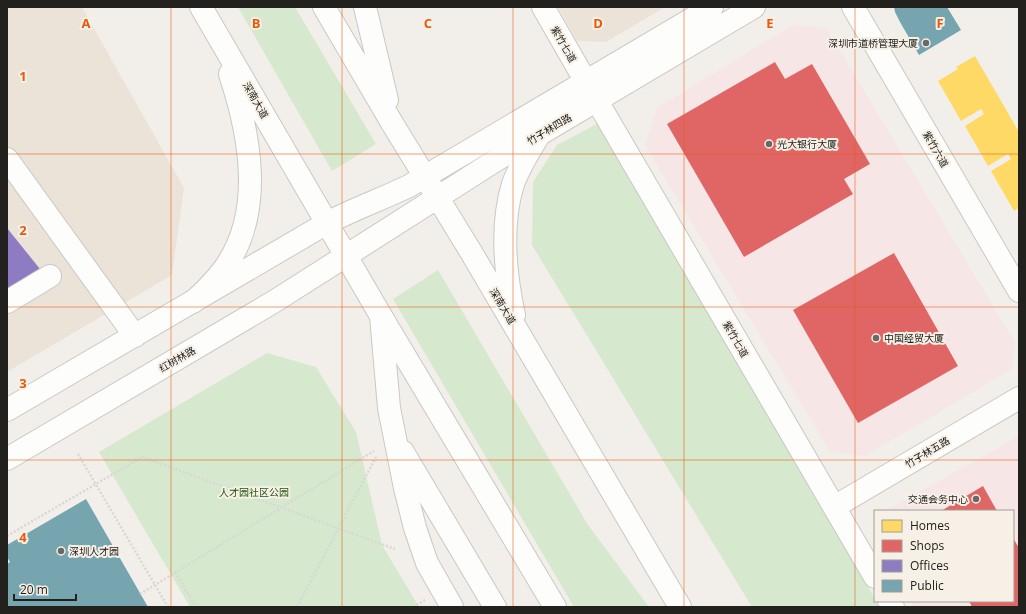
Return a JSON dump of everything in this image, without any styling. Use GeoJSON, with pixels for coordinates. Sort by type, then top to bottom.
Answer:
{"type":"FeatureCollection","features":[{"type":"Feature","properties":{"kind":"street","name":"深南大道"},"geometry":{"type":"LineString","coordinates":[[201,7],[381,316],[555,607]]}},
{"type":"Feature","properties":{"kind":"street"},"geometry":{"type":"LineString","coordinates":[[193,302],[207,289],[225,268],[238,244],[247,215],[250,183],[248,145],[239,101],[230,74],[201,7]]}},
{"type":"Feature","properties":{"kind":"street","name":"深南大道"},"geometry":{"type":"LineString","coordinates":[[324,7],[680,607]]}},
{"type":"Feature","properties":{"kind":"street"},"geometry":{"type":"LineString","coordinates":[[365,7],[392,123]]}},
{"type":"Feature","properties":{"kind":"street","name":"紫竹七道"},"geometry":{"type":"LineString","coordinates":[[543,7],[586,82]]}},
{"type":"Feature","properties":{"kind":"street"},"geometry":{"type":"LineString","coordinates":[[7,410],[327,223],[360,207],[394,194],[425,177],[712,7]]}},
{"type":"Feature","properties":{"kind":"street","name":"竹子林四路"},"geometry":{"type":"LineString","coordinates":[[346,256],[498,159],[754,7]]}},
{"type":"Feature","properties":{"kind":"street","name":"紫竹六道"},"geometry":{"type":"LineString","coordinates":[[853,7],[1019,291]]}},
{"type":"Feature","properties":{"kind":"street","name":"紫竹七道"},"geometry":{"type":"LineString","coordinates":[[597,101],[874,575]]}},
{"type":"Feature","properties":{"kind":"street"},"geometry":{"type":"LineString","coordinates":[[517,330],[509,292],[506,257],[508,203],[514,182],[539,135]]}},
{"type":"Feature","properties":{"kind":"street"},"geometry":{"type":"LineString","coordinates":[[7,160],[135,336]]}},
{"type":"Feature","properties":{"kind":"street","name":"红树林路"},"geometry":{"type":"LineString","coordinates":[[7,459],[275,301],[346,256]]}},
{"type":"Feature","properties":{"kind":"street"},"geometry":{"type":"LineString","coordinates":[[7,302],[50,276]]}},
{"type":"Feature","properties":{"kind":"street"},"geometry":{"type":"LineString","coordinates":[[381,316],[390,408],[405,488],[427,563],[452,607]]}},
{"type":"Feature","properties":{"kind":"street","name":"竹子林五路"},"geometry":{"type":"LineString","coordinates":[[834,508],[1019,398]]}},
{"type":"Feature","properties":{"kind":"street"},"geometry":{"type":"LineString","coordinates":[[395,437],[495,607]]}},
{"type":"Feature","properties":{"kind":"street"},"geometry":{"type":"LineString","coordinates":[[533,570],[546,607]]}},
{"type":"Feature","properties":{"kind":"path"},"geometry":{"type":"LineString","coordinates":[[140,594],[374,451]]}},
{"type":"Feature","properties":{"kind":"path"},"geometry":{"type":"LineString","coordinates":[[78,454],[168,607]]}},
{"type":"Feature","properties":{"kind":"path"},"geometry":{"type":"LineString","coordinates":[[7,536],[142,456],[395,549]]}},
{"type":"Feature","properties":{"kind":"path"},"geometry":{"type":"LineString","coordinates":[[297,607],[376,457]]}},
{"type":"Feature","properties":{"kind":"path"},"geometry":{"type":"LineString","coordinates":[[175,572],[196,607]]}},
{"type":"Feature","properties":{"kind":"path"},"geometry":{"type":"LineString","coordinates":[[413,607],[425,600]]}},
{"type":"Feature","properties":{"kind":"shaded area"},"geometry":{"type":"Polygon","coordinates":[[[7,7],[82,7],[184,188],[172,275],[7,372],[7,7]]]}},
{"type":"Feature","properties":{"kind":"shaded area"},"geometry":{"type":"Polygon","coordinates":[[[558,7],[665,7],[606,42],[577,41],[558,7]]]}},
{"type":"Feature","properties":{"kind":"shaded area"},"geometry":{"type":"Polygon","coordinates":[[[793,25],[827,29],[1015,343],[1012,369],[865,456],[830,451],[645,145],[657,108],[793,25]]]}},
{"type":"Feature","properties":{"kind":"shaded area"},"geometry":{"type":"Polygon","coordinates":[[[1019,436],[1019,607],[915,607],[912,602],[1014,602],[1014,510],[889,509],[1019,436]]]}},
{"type":"Feature","properties":{"kind":"green space"},"geometry":{"type":"Polygon","coordinates":[[[238,7],[295,7],[376,144],[332,171],[238,7]]]}},
{"type":"Feature","properties":{"kind":"green space"},"geometry":{"type":"Polygon","coordinates":[[[597,124],[874,597],[874,602],[877,602],[880,607],[752,607],[532,245],[533,182],[557,145],[597,124]]]}},
{"type":"Feature","properties":{"kind":"green space"},"geometry":{"type":"Polygon","coordinates":[[[438,270],[588,525],[649,607],[574,607],[393,299],[438,270]]]}},
{"type":"Feature","properties":{"kind":"green space","name":"人才园社区公园"},"geometry":{"type":"Polygon","coordinates":[[[267,353],[316,367],[356,432],[382,545],[419,607],[190,607],[99,452],[267,353]]]}},
{"type":"Feature","properties":{"kind":"building: Homes"},"geometry":{"type":"Polygon","coordinates":[[[975,56],[1019,132],[1019,208],[1014,211],[991,171],[1011,159],[1008,154],[988,166],[965,126],[984,114],[981,109],[961,121],[938,81],[958,69],[956,67],[975,56]]]}},
{"type":"Feature","properties":{"kind":"building: Shops","name":"光大银行大厦"},"geometry":{"type":"Polygon","coordinates":[[[775,62],[785,79],[812,64],[870,164],[844,179],[853,194],[744,257],[667,124],[775,62]]]}},
{"type":"Feature","properties":{"kind":"building: Shops","name":"中国经贸大厦"},"geometry":{"type":"Polygon","coordinates":[[[894,253],[958,366],[858,423],[793,310],[894,253]]]}},
{"type":"Feature","properties":{"kind":"building: Shops","name":"交通会务中心"},"geometry":{"type":"Polygon","coordinates":[[[983,486],[996,510],[943,510],[983,486]]]}},
{"type":"Feature","properties":{"kind":"building: Shops"},"geometry":{"type":"Polygon","coordinates":[[[1014,540],[1019,548],[1019,607],[972,607],[970,602],[1014,602],[1014,540]]]}},
{"type":"Feature","properties":{"kind":"building: Offices"},"geometry":{"type":"Polygon","coordinates":[[[7,228],[40,269],[7,289],[7,228]]]}},
{"type":"Feature","properties":{"kind":"building: Public","name":"深圳市道桥管理大厦"},"geometry":{"type":"Polygon","coordinates":[[[894,7],[947,7],[961,30],[919,55],[900,22],[894,7]]]}},
{"type":"Feature","properties":{"kind":"building: Public","name":"深圳人才园"},"geometry":{"type":"Polygon","coordinates":[[[86,499],[148,607],[7,607],[7,564],[10,562],[7,557],[7,545],[86,499]]]}},
{"type":"Feature","properties":{"kind":"place","name":"深圳市道桥管理大厦"},"geometry":{"type":"Point","coordinates":[926,43]}},
{"type":"Feature","properties":{"kind":"place","name":"光大银行大厦"},"geometry":{"type":"Point","coordinates":[769,144]}},
{"type":"Feature","properties":{"kind":"place","name":"中国经贸大厦"},"geometry":{"type":"Point","coordinates":[876,338]}},
{"type":"Feature","properties":{"kind":"place","name":"交通会务中心"},"geometry":{"type":"Point","coordinates":[976,499]}},
{"type":"Feature","properties":{"kind":"place","name":"深圳人才园"},"geometry":{"type":"Point","coordinates":[61,551]}}]}
